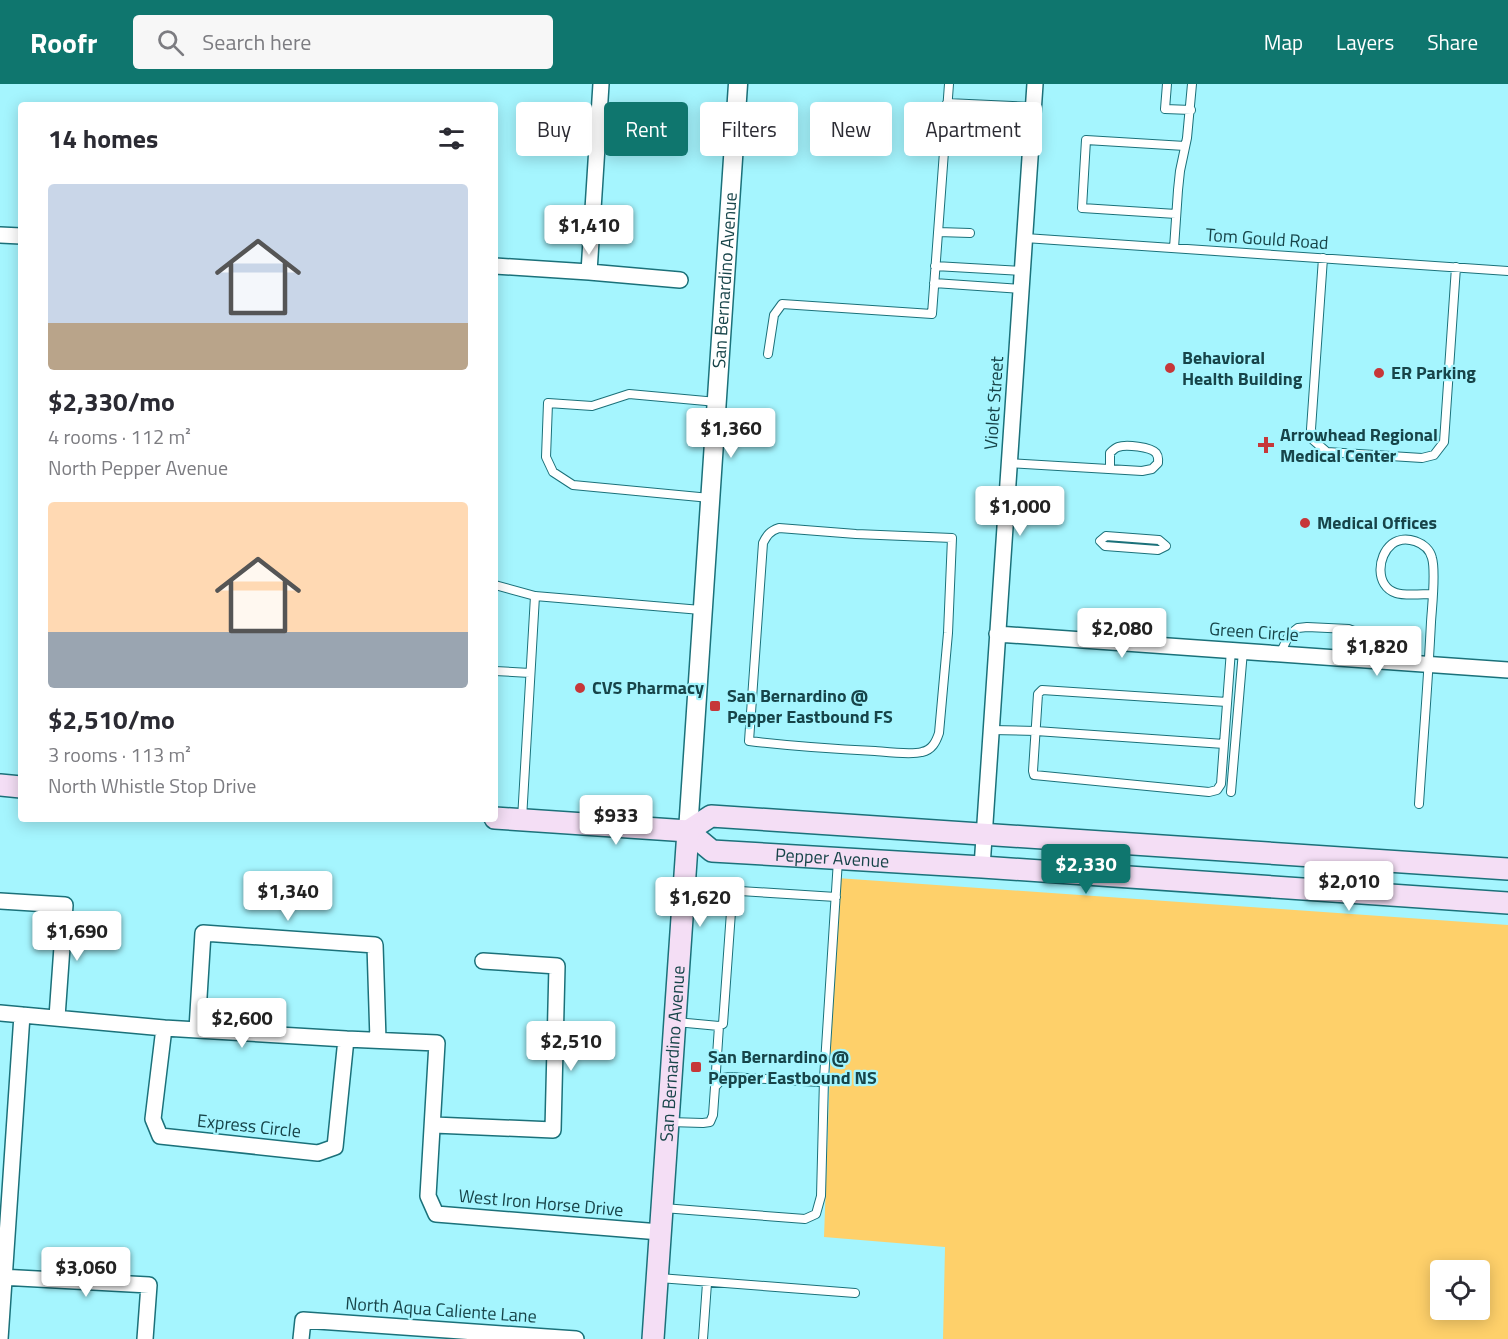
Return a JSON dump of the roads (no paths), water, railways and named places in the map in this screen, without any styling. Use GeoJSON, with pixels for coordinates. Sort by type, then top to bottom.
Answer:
{"type":"FeatureCollection","features":[{"type":"Feature","properties":{"kind":"main road"},"geometry":{"type":"LineString","coordinates":[[0,785],[18,787]]}},
{"type":"Feature","properties":{"kind":"main road","name":"Pepper Avenue"},"geometry":{"type":"LineString","coordinates":[[1508,869],[711,816],[688,831],[712,851],[1508,903]]}},
{"type":"Feature","properties":{"kind":"main road"},"geometry":{"type":"LineString","coordinates":[[498,818],[688,831]]}},
{"type":"Feature","properties":{"kind":"main road","name":"San Bernardino Avenue"},"geometry":{"type":"LineString","coordinates":[[653,1339],[688,831]]}},
{"type":"Feature","properties":{"kind":"street"},"geometry":{"type":"LineString","coordinates":[[589,272],[601,84]]}},
{"type":"Feature","properties":{"kind":"street","name":"San Bernardino Avenue"},"geometry":{"type":"LineString","coordinates":[[688,831],[738,84]]}},
{"type":"Feature","properties":{"kind":"street","name":"Violet Street"},"geometry":{"type":"LineString","coordinates":[[1033,102],[1035,84]]}},
{"type":"Feature","properties":{"kind":"street","name":"Violet Street"},"geometry":{"type":"LineString","coordinates":[[982,867],[1030,156]]}},
{"type":"Feature","properties":{"kind":"street"},"geometry":{"type":"LineString","coordinates":[[0,235],[18,236]]}},
{"type":"Feature","properties":{"kind":"street"},"geometry":{"type":"LineString","coordinates":[[498,266],[680,280]]}},
{"type":"Feature","properties":{"kind":"street","name":"Green Circle"},"geometry":{"type":"LineString","coordinates":[[997,634],[1508,670]]}},
{"type":"Feature","properties":{"kind":"street"},"geometry":{"type":"LineString","coordinates":[[0,901],[65,905],[57,1017]]}},
{"type":"Feature","properties":{"kind":"street"},"geometry":{"type":"LineString","coordinates":[[196,1029],[203,933],[375,945],[378,1040]]}},
{"type":"Feature","properties":{"kind":"street"},"geometry":{"type":"LineString","coordinates":[[0,1013],[164,1028],[437,1042],[434,1125],[553,1130],[557,966],[483,961]]}},
{"type":"Feature","properties":{"kind":"street"},"geometry":{"type":"LineString","coordinates":[[0,1339],[2,1277],[22,1015]]}},
{"type":"Feature","properties":{"kind":"street","name":"Express Circle"},"geometry":{"type":"LineString","coordinates":[[164,1028],[153,1119],[160,1136],[318,1153],[335,1147],[346,1039]]}},
{"type":"Feature","properties":{"kind":"street","name":"West Iron Horse Drive"},"geometry":{"type":"LineString","coordinates":[[434,1125],[428,1196],[436,1214],[660,1232]]}},
{"type":"Feature","properties":{"kind":"street"},"geometry":{"type":"LineString","coordinates":[[2,1277],[149,1285],[145,1339]]}},
{"type":"Feature","properties":{"kind":"street","name":"North Aqua Caliente Lane"},"geometry":{"type":"LineString","coordinates":[[301,1339],[303,1320],[576,1339]]}},
{"type":"Feature","properties":{"kind":"lane"},"geometry":{"type":"LineString","coordinates":[[947,102],[949,84]]}},
{"type":"Feature","properties":{"kind":"lane"},"geometry":{"type":"LineString","coordinates":[[1167,84],[1165,109],[1191,110]]}},
{"type":"Feature","properties":{"kind":"lane"},"geometry":{"type":"LineString","coordinates":[[1174,248],[1180,171],[1191,110],[1192,84]]}},
{"type":"Feature","properties":{"kind":"lane"},"geometry":{"type":"LineString","coordinates":[[1176,214],[1082,208],[1086,140],[1185,146]]}},
{"type":"Feature","properties":{"kind":"lane"},"geometry":{"type":"LineString","coordinates":[[768,354],[774,315],[782,304],[932,314],[943,156]]}},
{"type":"Feature","properties":{"kind":"lane"},"geometry":{"type":"LineString","coordinates":[[938,232],[970,233]]}},
{"type":"Feature","properties":{"kind":"lane","name":"Tom Gould Road"},"geometry":{"type":"LineString","coordinates":[[1025,238],[1508,271]]}},
{"type":"Feature","properties":{"kind":"lane"},"geometry":{"type":"LineString","coordinates":[[1323,258],[1311,429],[1313,440],[1328,452],[1375,456],[1422,458],[1434,455],[1444,442],[1456,267]]}},
{"type":"Feature","properties":{"kind":"lane"},"geometry":{"type":"LineString","coordinates":[[935,266],[1022,271]]}},
{"type":"Feature","properties":{"kind":"lane"},"geometry":{"type":"LineString","coordinates":[[934,283],[1021,289]]}},
{"type":"Feature","properties":{"kind":"lane"},"geometry":{"type":"LineString","coordinates":[[710,498],[573,485],[553,472],[546,457],[548,403],[592,406],[629,394],[717,402]]}},
{"type":"Feature","properties":{"kind":"lane"},"geometry":{"type":"LineString","coordinates":[[1009,464],[1143,471],[1152,469],[1158,463],[1158,456],[1155,451],[1147,448],[1117,447],[1110,453],[1110,469]]}},
{"type":"Feature","properties":{"kind":"lane"},"geometry":{"type":"LineString","coordinates":[[779,528],[952,538],[948,633],[939,733],[931,748],[921,753],[894,752],[749,741],[755,649],[763,543],[767,534],[773,530],[779,528]]}},
{"type":"Feature","properties":{"kind":"lane"},"geometry":{"type":"LineString","coordinates":[[1106,536],[1125,537],[1159,540],[1166,546],[1158,550],[1105,546],[1100,541],[1106,536]]}},
{"type":"Feature","properties":{"kind":"lane"},"geometry":{"type":"LineString","coordinates":[[1419,804],[1429,664],[1432,594],[1433,562],[1427,547],[1416,541],[1396,541],[1389,546],[1380,563],[1381,579],[1385,585],[1396,594],[1432,594]]}},
{"type":"Feature","properties":{"kind":"lane"},"geometry":{"type":"LineString","coordinates":[[498,586],[535,596],[703,610]]}},
{"type":"Feature","properties":{"kind":"lane"},"geometry":{"type":"LineString","coordinates":[[522,820],[535,596]]}},
{"type":"Feature","properties":{"kind":"lane"},"geometry":{"type":"LineString","coordinates":[[1280,654],[1289,635],[1302,627],[1349,629],[1359,634],[1368,660]]}},
{"type":"Feature","properties":{"kind":"lane"},"geometry":{"type":"LineString","coordinates":[[1227,702],[1042,690],[1038,694],[1034,775],[1209,792],[1217,790],[1221,784],[1227,702],[1237,651]]}},
{"type":"Feature","properties":{"kind":"lane"},"geometry":{"type":"LineString","coordinates":[[1232,792],[1237,651]]}},
{"type":"Feature","properties":{"kind":"lane"},"geometry":{"type":"LineString","coordinates":[[498,671],[530,673]]}},
{"type":"Feature","properties":{"kind":"lane"},"geometry":{"type":"LineString","coordinates":[[991,730],[1224,744]]}},
{"type":"Feature","properties":{"kind":"lane"},"geometry":{"type":"LineString","coordinates":[[662,1208],[805,1219],[816,1214],[821,1196],[824,1079],[838,859]]}},
{"type":"Feature","properties":{"kind":"lane"},"geometry":{"type":"LineString","coordinates":[[668,1122],[710,1122],[719,1026],[723,1024],[732,898],[735,893],[740,891],[836,897]]}},
{"type":"Feature","properties":{"kind":"lane"},"geometry":{"type":"LineString","coordinates":[[675,1022],[719,1026]]}},
{"type":"Feature","properties":{"kind":"lane"},"geometry":{"type":"LineString","coordinates":[[715,1087],[723,1078],[730,1077],[820,1082],[824,1079]]}},
{"type":"Feature","properties":{"kind":"lane"},"geometry":{"type":"LineString","coordinates":[[657,1278],[855,1293]]}},
{"type":"Feature","properties":{"kind":"lane"},"geometry":{"type":"LineString","coordinates":[[703,1339],[707,1282]]}},
{"type":"Feature","properties":{"kind":"place","name":"Behavioral Health Building"},"geometry":{"type":"Point","coordinates":[1170,368]}},
{"type":"Feature","properties":{"kind":"place","name":"ER Parking"},"geometry":{"type":"Point","coordinates":[1379,373]}},
{"type":"Feature","properties":{"kind":"place","name":"Arrowhead Regional Medical Center"},"geometry":{"type":"Point","coordinates":[1266,445]}},
{"type":"Feature","properties":{"kind":"place","name":"Medical Offices"},"geometry":{"type":"Point","coordinates":[1305,523]}},
{"type":"Feature","properties":{"kind":"place","name":"CVS Pharmacy"},"geometry":{"type":"Point","coordinates":[580,688]}},
{"type":"Feature","properties":{"kind":"place","name":"San Bernardino @ Pepper Eastbound FS"},"geometry":{"type":"Point","coordinates":[715,706]}},
{"type":"Feature","properties":{"kind":"place","name":"San Bernardino @ Pepper Eastbound NS"},"geometry":{"type":"Point","coordinates":[696,1067]}}]}
